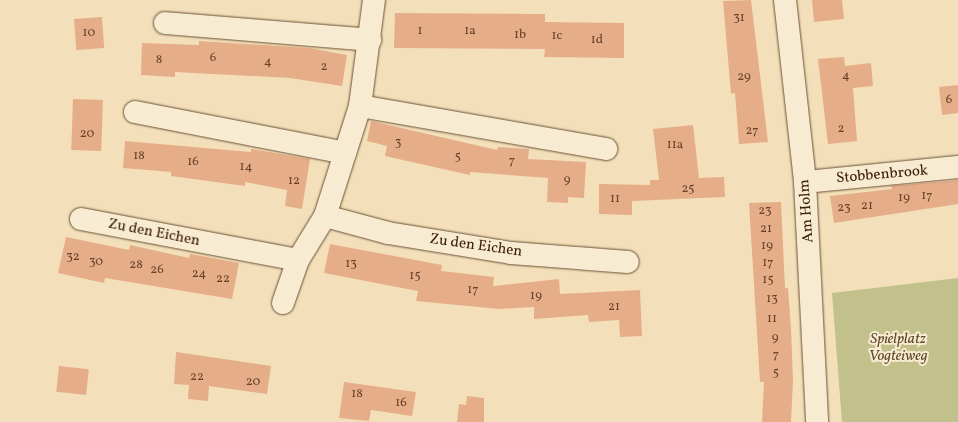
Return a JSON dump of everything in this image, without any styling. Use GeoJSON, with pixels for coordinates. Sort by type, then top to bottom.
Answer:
{"type":"FeatureCollection","features":[{"type":"Feature","properties":{"kind":"street"},"geometry":{"type":"LineString","coordinates":[[283,303],[298,260],[325,216],[360,106],[370,40],[374,0]]}},
{"type":"Feature","properties":{"kind":"street","name":"Am Holm"},"geometry":{"type":"LineString","coordinates":[[785,0],[805,182],[817,422]]}},
{"type":"Feature","properties":{"kind":"street"},"geometry":{"type":"LineString","coordinates":[[165,23],[370,40]]}},
{"type":"Feature","properties":{"kind":"street"},"geometry":{"type":"LineString","coordinates":[[360,106],[606,149]]}},
{"type":"Feature","properties":{"kind":"street"},"geometry":{"type":"LineString","coordinates":[[135,112],[344,153]]}},
{"type":"Feature","properties":{"kind":"street","name":"Stobbenbrook"},"geometry":{"type":"LineString","coordinates":[[805,182],[958,167]]}},
{"type":"Feature","properties":{"kind":"street","name":"Zu den Eichen"},"geometry":{"type":"LineString","coordinates":[[325,216],[388,233],[510,252],[628,262]]}},
{"type":"Feature","properties":{"kind":"street","name":"Zu den Eichen"},"geometry":{"type":"LineString","coordinates":[[81,219],[298,260]]}},
{"type":"Feature","properties":{"kind":"green space","name":"Spielplatz Vogteiweg"},"geometry":{"type":"Polygon","coordinates":[[[958,278],[958,422],[842,422],[832,293],[958,278]]]}},
{"type":"Feature","properties":{"kind":"building"},"geometry":{"type":"Polygon","coordinates":[[[751,0],[768,142],[739,144],[735,93],[731,94],[723,1],[751,0]]]}},
{"type":"Feature","properties":{"kind":"building"},"geometry":{"type":"Polygon","coordinates":[[[812,0],[842,0],[844,19],[814,22],[812,0]]]}},
{"type":"Feature","properties":{"kind":"building"},"geometry":{"type":"Polygon","coordinates":[[[395,13],[545,14],[545,22],[624,23],[624,58],[544,57],[545,49],[394,48],[395,13]]]}},
{"type":"Feature","properties":{"kind":"building"},"geometry":{"type":"Polygon","coordinates":[[[102,17],[104,48],[76,50],[74,19],[102,17]]]}},
{"type":"Feature","properties":{"kind":"building"},"geometry":{"type":"Polygon","coordinates":[[[199,41],[309,48],[347,55],[342,86],[290,78],[175,72],[175,77],[141,75],[142,43],[199,45],[199,41]]]}},
{"type":"Feature","properties":{"kind":"building"},"geometry":{"type":"Polygon","coordinates":[[[844,57],[845,66],[871,63],[873,86],[853,88],[857,141],[828,144],[818,59],[844,57]]]}},
{"type":"Feature","properties":{"kind":"building"},"geometry":{"type":"Polygon","coordinates":[[[958,85],[958,113],[942,115],[939,87],[958,85]]]}},
{"type":"Feature","properties":{"kind":"building"},"geometry":{"type":"Polygon","coordinates":[[[73,99],[103,100],[101,151],[71,150],[73,99]]]}},
{"type":"Feature","properties":{"kind":"building"},"geometry":{"type":"Polygon","coordinates":[[[371,121],[497,150],[498,147],[529,149],[528,159],[586,162],[584,198],[568,197],[568,203],[547,202],[548,178],[470,172],[470,175],[385,156],[387,146],[367,141],[371,121]]]}},
{"type":"Feature","properties":{"kind":"building"},"geometry":{"type":"Polygon","coordinates":[[[693,125],[699,178],[724,177],[725,197],[632,201],[632,215],[599,214],[599,184],[650,185],[650,180],[659,180],[653,129],[693,125]]]}},
{"type":"Feature","properties":{"kind":"building"},"geometry":{"type":"Polygon","coordinates":[[[125,141],[251,152],[251,149],[310,159],[302,209],[285,206],[287,190],[245,182],[245,186],[171,176],[171,172],[123,168],[125,141]]]}},
{"type":"Feature","properties":{"kind":"building"},"geometry":{"type":"Polygon","coordinates":[[[958,180],[958,204],[834,223],[830,196],[892,189],[891,186],[958,180]]]}},
{"type":"Feature","properties":{"kind":"building"},"geometry":{"type":"Polygon","coordinates":[[[781,202],[785,288],[788,288],[791,328],[793,381],[791,422],[762,422],[764,382],[760,382],[749,203],[781,202]]]}},
{"type":"Feature","properties":{"kind":"building"},"geometry":{"type":"Polygon","coordinates":[[[66,237],[129,250],[130,245],[189,258],[190,254],[239,263],[232,299],[105,278],[104,283],[58,273],[66,237]]]}},
{"type":"Feature","properties":{"kind":"building"},"geometry":{"type":"Polygon","coordinates":[[[330,244],[442,265],[441,271],[494,277],[493,286],[559,279],[560,294],[640,290],[642,336],[620,337],[619,320],[589,322],[588,315],[534,319],[534,307],[499,309],[416,301],[418,291],[324,273],[330,244]]]}},
{"type":"Feature","properties":{"kind":"building"},"geometry":{"type":"Polygon","coordinates":[[[176,352],[271,366],[267,394],[209,386],[208,401],[188,399],[189,385],[174,384],[176,352]]]}},
{"type":"Feature","properties":{"kind":"building"},"geometry":{"type":"Polygon","coordinates":[[[59,366],[89,369],[86,395],[56,392],[59,366]]]}},
{"type":"Feature","properties":{"kind":"building"},"geometry":{"type":"Polygon","coordinates":[[[344,382],[416,392],[412,416],[371,410],[369,421],[339,418],[344,382]]]}},
{"type":"Feature","properties":{"kind":"building"},"geometry":{"type":"Polygon","coordinates":[[[467,396],[484,398],[484,422],[457,422],[459,404],[466,405],[467,396]]]}}]}
